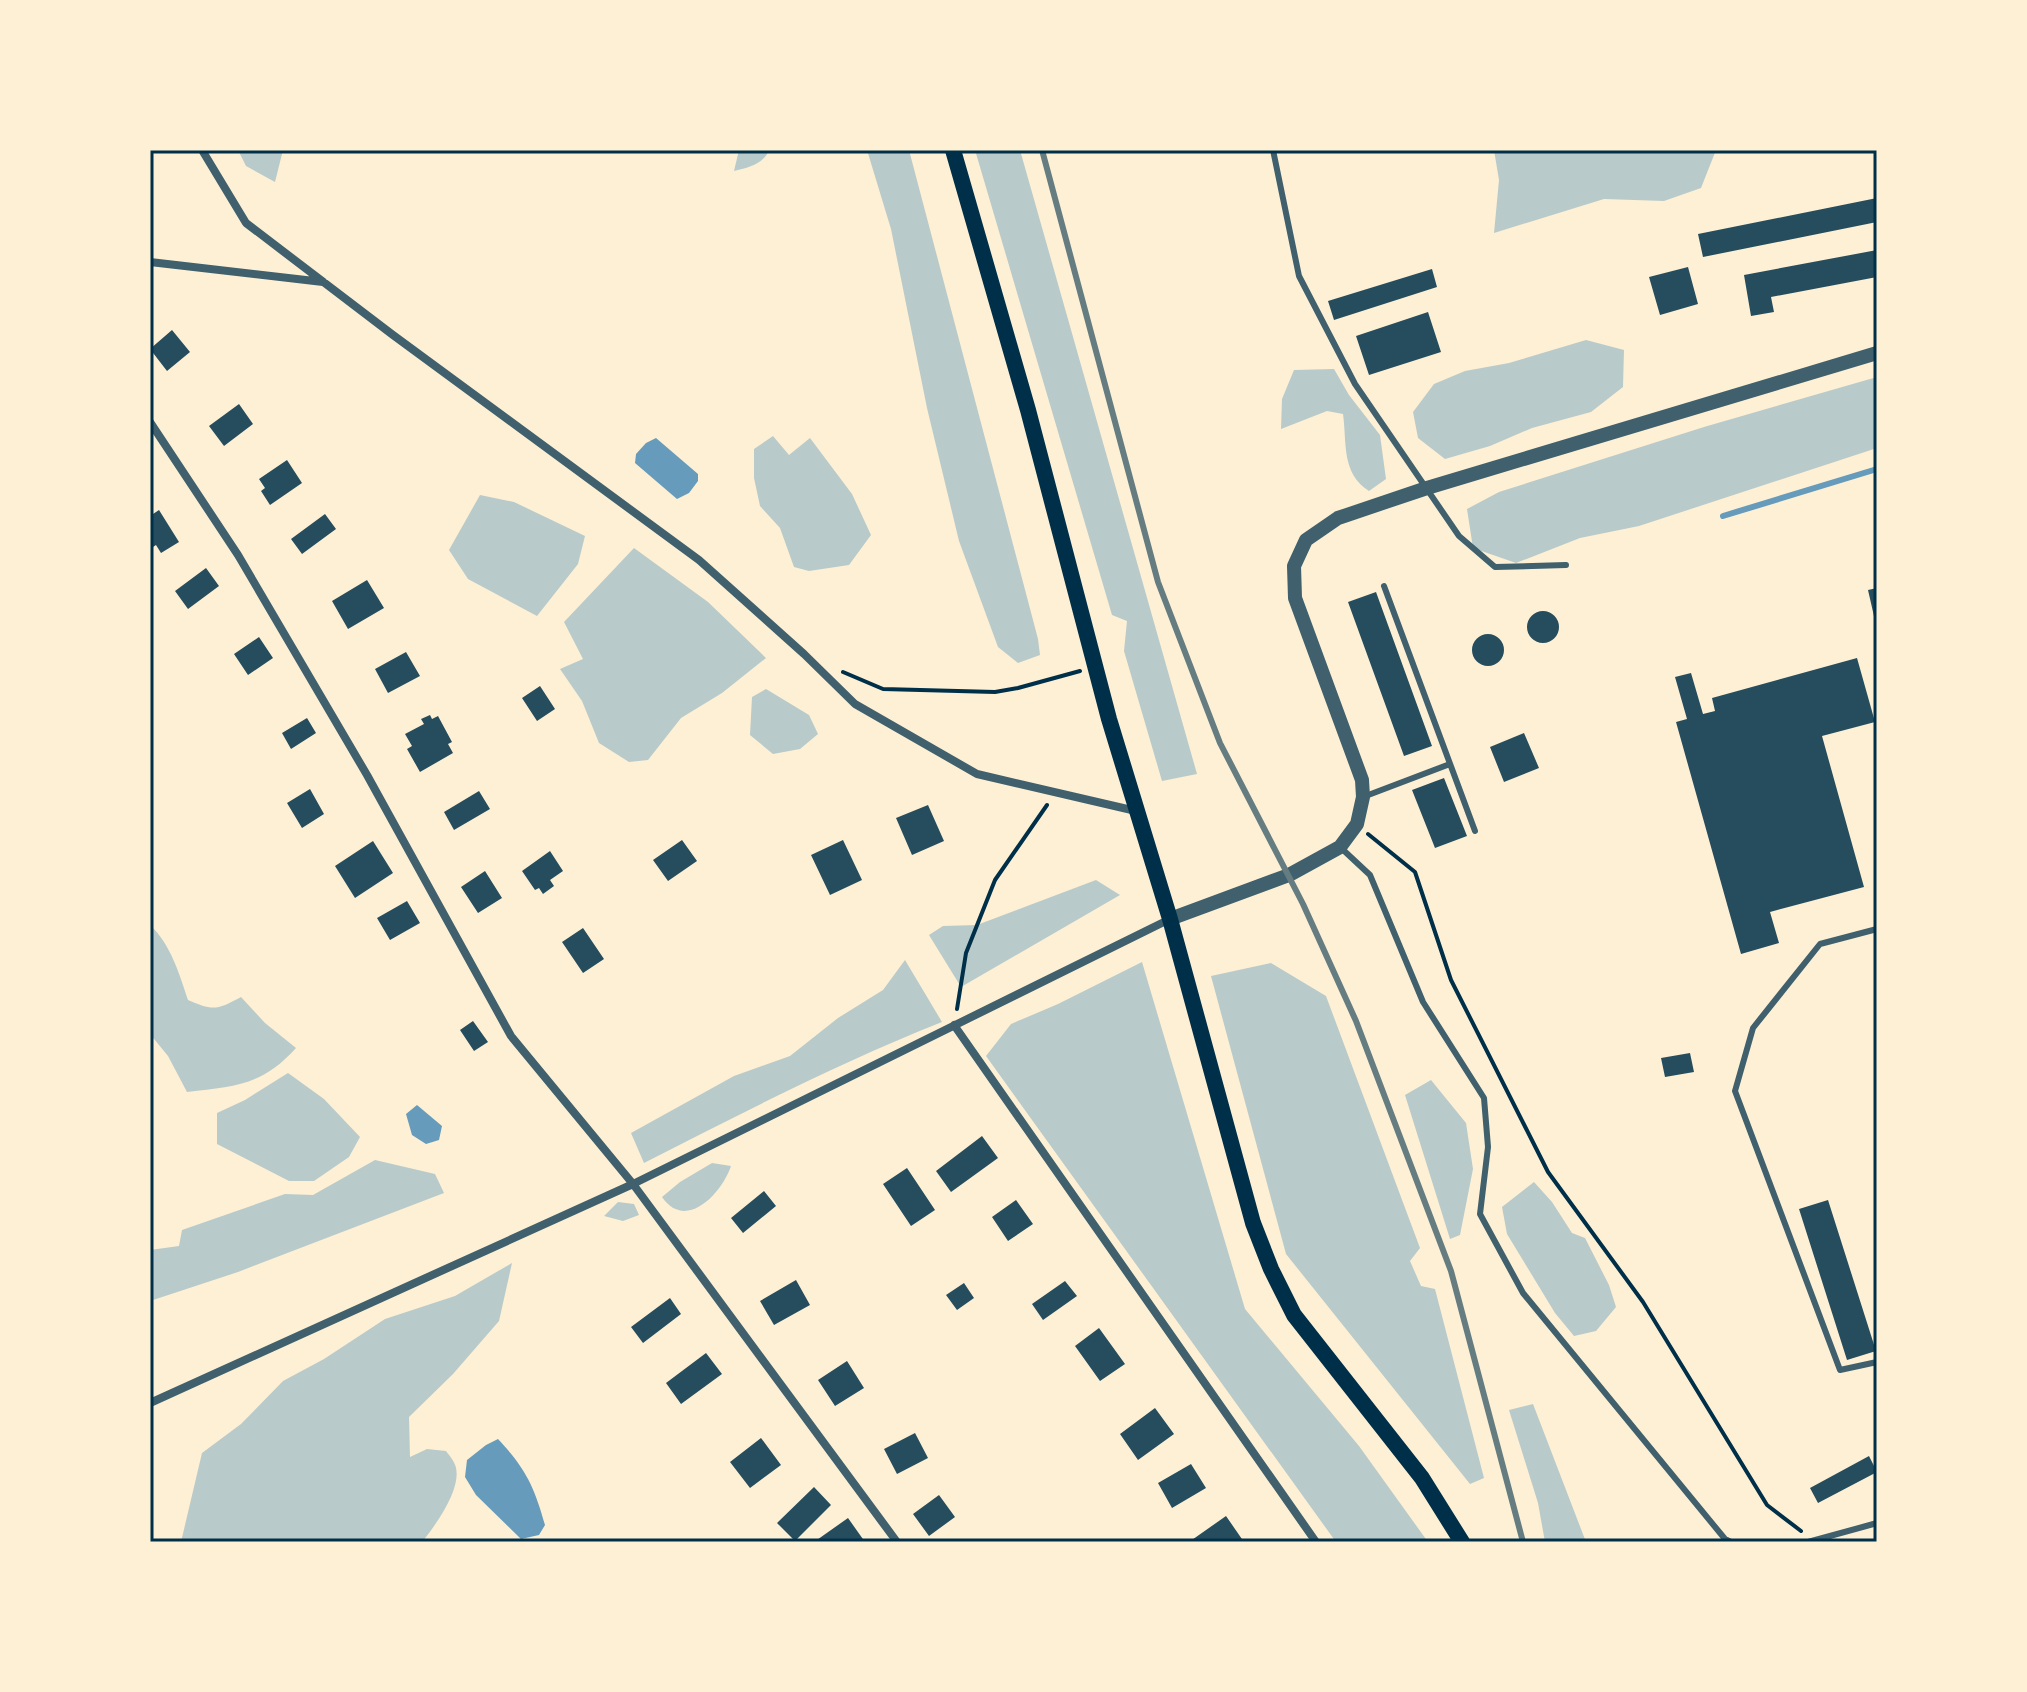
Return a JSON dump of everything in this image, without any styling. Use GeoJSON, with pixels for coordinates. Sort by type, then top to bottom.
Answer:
{"type":"FeatureCollection","features":[{"type":"Feature","properties":{"kind":"main road"},"geometry":{"type":"LineString","coordinates":[[953,150],[1028,410],[1094,667],[1170,919],[1253,1223],[1294,1315],[1422,1478],[1462,1542]]}},
{"type":"Feature","properties":{"kind":"street"},"geometry":{"type":"LineString","coordinates":[[202,150],[246,223],[699,560],[809,658],[855,704],[977,774],[1136,811]]}},
{"type":"Feature","properties":{"kind":"street"},"geometry":{"type":"LineString","coordinates":[[150,262],[324,282]]}},
{"type":"Feature","properties":{"kind":"street"},"geometry":{"type":"LineString","coordinates":[[150,1403],[633,1184],[1170,919],[1289,875],[1340,847],[1357,824],[1363,797],[1362,780],[1295,598],[1294,566],[1306,540],[1338,518],[1427,488],[1877,353]]}},
{"type":"Feature","properties":{"kind":"street"},"geometry":{"type":"LineString","coordinates":[[150,422],[238,555],[367,775],[511,1036],[633,1184],[897,1542]]}},
{"type":"Feature","properties":{"kind":"street"},"geometry":{"type":"LineString","coordinates":[[954,1025],[1316,1542]]}},
{"type":"Feature","properties":{"kind":"lane"},"geometry":{"type":"LineString","coordinates":[[1273,150],[1299,276],[1355,384],[1459,536],[1495,567],[1566,565]]}},
{"type":"Feature","properties":{"kind":"lane"},"geometry":{"type":"LineString","coordinates":[[1384,586],[1475,831]]}},
{"type":"Feature","properties":{"kind":"lane"},"geometry":{"type":"LineString","coordinates":[[1363,797],[1450,764]]}},
{"type":"Feature","properties":{"kind":"lane"},"geometry":{"type":"LineString","coordinates":[[1340,847],[1370,875],[1423,1002],[1484,1098],[1488,1147],[1480,1214],[1523,1293],[1725,1539],[1731,1542]]}},
{"type":"Feature","properties":{"kind":"lane"},"geometry":{"type":"LineString","coordinates":[[1877,929],[1820,944],[1753,1028],[1735,1091],[1840,1370],[1877,1362]]}},
{"type":"Feature","properties":{"kind":"lane"},"geometry":{"type":"LineString","coordinates":[[1810,1541],[1877,1523]]}},
{"type":"Feature","properties":{"kind":"path"},"geometry":{"type":"LineString","coordinates":[[809,658],[883,689],[995,692],[1094,667]]}},
{"type":"Feature","properties":{"kind":"path"},"geometry":{"type":"LineString","coordinates":[[954,1025],[966,953],[995,880],[1056,793]]}},
{"type":"Feature","properties":{"kind":"path"},"geometry":{"type":"LineString","coordinates":[[1357,824],[1415,872],[1451,980],[1548,1172],[1643,1302],[1767,1505],[1810,1541]]}},
{"type":"Feature","properties":{"kind":"shaded area"},"geometry":{"type":"Polygon","coordinates":[[[238,150],[283,150],[275,182],[246,166],[238,150]]]}},
{"type":"Feature","properties":{"kind":"shaded area"},"geometry":{"type":"Polygon","coordinates":[[[739,150],[769,150],[759,162],[734,171],[739,150]]]}},
{"type":"Feature","properties":{"kind":"shaded area"},"geometry":{"type":"Polygon","coordinates":[[[867,150],[909,150],[1038,639],[1040,655],[1018,663],[998,647],[959,541],[927,408],[891,229],[867,150]]]}},
{"type":"Feature","properties":{"kind":"shaded area"},"geometry":{"type":"Polygon","coordinates":[[[975,150],[1020,150],[1197,774],[1162,781],[1124,651],[1127,621],[1112,615],[975,150]]]}},
{"type":"Feature","properties":{"kind":"shaded area"},"geometry":{"type":"Polygon","coordinates":[[[1494,150],[1716,150],[1701,188],[1664,201],[1604,199],[1494,233],[1499,180],[1494,150]]]}},
{"type":"Feature","properties":{"kind":"shaded area"},"geometry":{"type":"Polygon","coordinates":[[[1586,340],[1624,350],[1623,387],[1591,412],[1532,428],[1490,446],[1445,459],[1418,438],[1413,412],[1434,384],[1465,371],[1509,363],[1586,340]]]}},
{"type":"Feature","properties":{"kind":"shaded area"},"geometry":{"type":"Polygon","coordinates":[[[1334,369],[1349,395],[1380,435],[1386,479],[1369,491],[1360,484],[1350,466],[1343,414],[1327,411],[1281,429],[1282,399],[1294,370],[1334,369]]]}},
{"type":"Feature","properties":{"kind":"shaded area"},"geometry":{"type":"Polygon","coordinates":[[[1877,377],[1877,448],[1639,526],[1580,538],[1516,563],[1473,548],[1467,509],[1499,492],[1704,427],[1877,377]]]}},
{"type":"Feature","properties":{"kind":"shaded area"},"geometry":{"type":"Polygon","coordinates":[[[773,436],[789,455],[810,438],[852,494],[871,535],[849,565],[809,571],[794,567],[780,528],[760,506],[754,478],[754,449],[773,436]]]}},
{"type":"Feature","properties":{"kind":"shaded area"},"geometry":{"type":"Polygon","coordinates":[[[480,495],[514,502],[585,536],[578,564],[537,616],[468,579],[449,550],[480,495]]]}},
{"type":"Feature","properties":{"kind":"shaded area"},"geometry":{"type":"Polygon","coordinates":[[[634,548],[708,602],[766,658],[722,693],[681,718],[648,760],[629,762],[599,743],[582,701],[560,669],[583,659],[564,622],[634,548]]]}},
{"type":"Feature","properties":{"kind":"shaded area"},"geometry":{"type":"Polygon","coordinates":[[[766,689],[809,715],[818,734],[800,749],[773,754],[750,735],[752,697],[766,689]]]}},
{"type":"Feature","properties":{"kind":"shaded area"},"geometry":{"type":"Polygon","coordinates":[[[1096,880],[1120,895],[961,987],[929,935],[943,926],[977,925],[1096,880]]]}},
{"type":"Feature","properties":{"kind":"shaded area"},"geometry":{"type":"Polygon","coordinates":[[[150,925],[169,950],[188,1000],[215,1008],[241,997],[265,1023],[296,1048],[259,1077],[233,1085],[187,1092],[168,1056],[150,1034],[150,925]]]}},
{"type":"Feature","properties":{"kind":"shaded area"},"geometry":{"type":"Polygon","coordinates":[[[905,960],[942,1022],[828,1071],[644,1163],[631,1133],[734,1076],[790,1056],[838,1018],[883,990],[905,960]]]}},
{"type":"Feature","properties":{"kind":"shaded area"},"geometry":{"type":"Polygon","coordinates":[[[1142,962],[1245,1309],[1359,1446],[1428,1542],[1336,1542],[986,1056],[1011,1024],[1142,962]]]}},
{"type":"Feature","properties":{"kind":"shaded area"},"geometry":{"type":"Polygon","coordinates":[[[1271,963],[1326,996],[1420,1248],[1410,1261],[1421,1286],[1435,1289],[1484,1478],[1470,1484],[1286,1254],[1211,976],[1271,963]]]}},
{"type":"Feature","properties":{"kind":"shaded area"},"geometry":{"type":"Polygon","coordinates":[[[288,1073],[324,1099],[360,1137],[349,1157],[314,1181],[289,1181],[217,1144],[217,1113],[245,1100],[288,1073]]]}},
{"type":"Feature","properties":{"kind":"shaded area"},"geometry":{"type":"Polygon","coordinates":[[[1431,1080],[1466,1123],[1473,1169],[1460,1235],[1450,1239],[1405,1095],[1431,1080]]]}},
{"type":"Feature","properties":{"kind":"shaded area"},"geometry":{"type":"Polygon","coordinates":[[[375,1160],[435,1174],[444,1193],[238,1272],[150,1301],[150,1250],[179,1246],[182,1230],[285,1194],[313,1195],[375,1160]]]}},
{"type":"Feature","properties":{"kind":"shaded area"},"geometry":{"type":"Polygon","coordinates":[[[712,1163],[731,1166],[720,1187],[702,1205],[682,1211],[671,1207],[662,1197],[680,1182],[712,1163]]]}},
{"type":"Feature","properties":{"kind":"shaded area"},"geometry":{"type":"Polygon","coordinates":[[[1534,1182],[1552,1202],[1572,1233],[1585,1238],[1609,1285],[1616,1307],[1596,1331],[1574,1336],[1555,1313],[1507,1234],[1502,1207],[1534,1182]]]}},
{"type":"Feature","properties":{"kind":"shaded area"},"geometry":{"type":"Polygon","coordinates":[[[618,1202],[634,1204],[639,1215],[623,1221],[604,1216],[618,1202]]]}},
{"type":"Feature","properties":{"kind":"shaded area"},"geometry":{"type":"Polygon","coordinates":[[[512,1263],[499,1321],[453,1374],[409,1417],[410,1457],[427,1449],[446,1451],[456,1468],[457,1477],[451,1497],[422,1542],[181,1542],[202,1453],[241,1424],[283,1381],[324,1359],[385,1319],[455,1296],[512,1263]]]}},
{"type":"Feature","properties":{"kind":"shaded area"},"geometry":{"type":"Polygon","coordinates":[[[1533,1404],[1586,1542],[1545,1542],[1538,1503],[1509,1410],[1533,1404]]]}},
{"type":"Feature","properties":{"kind":"water"},"geometry":{"type":"Polygon","coordinates":[[[656,438],[698,474],[698,481],[689,493],[677,499],[635,463],[636,454],[656,438]]]}},
{"type":"Feature","properties":{"kind":"water"},"geometry":{"type":"Polygon","coordinates":[[[417,1105],[442,1126],[439,1140],[426,1144],[412,1135],[406,1114],[417,1105]]]}},
{"type":"Feature","properties":{"kind":"water"},"geometry":{"type":"Polygon","coordinates":[[[498,1439],[516,1460],[533,1489],[545,1525],[539,1535],[521,1539],[476,1495],[465,1477],[467,1460],[498,1439]]]}},
{"type":"Feature","properties":{"kind":"building"},"geometry":{"type":"Polygon","coordinates":[[[1877,198],[1877,222],[1703,257],[1698,234],[1877,198]]]}},
{"type":"Feature","properties":{"kind":"building"},"geometry":{"type":"Polygon","coordinates":[[[1877,250],[1877,277],[1771,297],[1774,312],[1751,316],[1744,275],[1877,250]]]}},
{"type":"Feature","properties":{"kind":"building"},"geometry":{"type":"Polygon","coordinates":[[[1688,267],[1698,304],[1660,315],[1649,277],[1688,267]]]}},
{"type":"Feature","properties":{"kind":"building"},"geometry":{"type":"Polygon","coordinates":[[[1432,269],[1437,287],[1334,320],[1328,301],[1432,269]]]}},
{"type":"Feature","properties":{"kind":"building"},"geometry":{"type":"Polygon","coordinates":[[[1428,312],[1441,352],[1369,375],[1356,336],[1428,312]]]}},
{"type":"Feature","properties":{"kind":"building"},"geometry":{"type":"Polygon","coordinates":[[[172,330],[190,352],[167,371],[150,349],[172,330]]]}},
{"type":"Feature","properties":{"kind":"building"},"geometry":{"type":"Polygon","coordinates":[[[239,404],[253,424],[224,446],[209,426],[239,404]]]}},
{"type":"Feature","properties":{"kind":"building"},"geometry":{"type":"Polygon","coordinates":[[[287,460],[302,483],[270,505],[261,491],[265,488],[259,479],[287,460]]]}},
{"type":"Feature","properties":{"kind":"building"},"geometry":{"type":"Polygon","coordinates":[[[159,510],[179,542],[161,553],[156,545],[150,549],[150,516],[159,510]]]}},
{"type":"Feature","properties":{"kind":"building"},"geometry":{"type":"Polygon","coordinates":[[[325,514],[336,529],[302,554],[291,539],[325,514]]]}},
{"type":"Feature","properties":{"kind":"building"},"geometry":{"type":"Polygon","coordinates":[[[206,568],[219,586],[188,609],[175,591],[206,568]]]}},
{"type":"Feature","properties":{"kind":"building"},"geometry":{"type":"Polygon","coordinates":[[[367,580],[384,608],[348,629],[332,601],[367,580]]]}},
{"type":"Feature","properties":{"kind":"building"},"geometry":{"type":"Polygon","coordinates":[[[1877,588],[1877,625],[1876,625],[1868,590],[1877,588]]]}},
{"type":"Feature","properties":{"kind":"building"},"geometry":{"type":"Polygon","coordinates":[[[1376,592],[1432,746],[1404,756],[1348,602],[1376,592]]]}},
{"type":"Feature","properties":{"kind":"building"},"geometry":{"type":"Polygon","coordinates":[[[1543,611],[1554,616],[1559,627],[1554,638],[1543,643],[1532,638],[1527,627],[1532,616],[1543,611]]]}},
{"type":"Feature","properties":{"kind":"building"},"geometry":{"type":"Polygon","coordinates":[[[1488,634],[1499,639],[1504,650],[1499,661],[1488,666],[1477,661],[1472,650],[1477,639],[1488,634]]]}},
{"type":"Feature","properties":{"kind":"building"},"geometry":{"type":"Polygon","coordinates":[[[259,637],[273,658],[248,675],[234,654],[259,637]]]}},
{"type":"Feature","properties":{"kind":"building"},"geometry":{"type":"Polygon","coordinates":[[[406,652],[420,676],[388,693],[375,669],[406,652]]]}},
{"type":"Feature","properties":{"kind":"building"},"geometry":{"type":"Polygon","coordinates":[[[1857,658],[1875,722],[1822,736],[1864,887],[1770,912],[1779,943],[1741,954],[1676,722],[1687,719],[1675,677],[1691,673],[1703,714],[1715,711],[1712,698],[1857,658]]]}},
{"type":"Feature","properties":{"kind":"building"},"geometry":{"type":"Polygon","coordinates":[[[540,686],[555,709],[537,721],[522,698],[540,686]]]}},
{"type":"Feature","properties":{"kind":"building"},"geometry":{"type":"Polygon","coordinates":[[[430,715],[432,719],[438,716],[452,742],[448,744],[453,753],[420,772],[407,749],[412,746],[405,734],[424,724],[421,719],[430,715]]]}},
{"type":"Feature","properties":{"kind":"building"},"geometry":{"type":"Polygon","coordinates":[[[307,718],[316,733],[291,749],[282,733],[307,718]]]}},
{"type":"Feature","properties":{"kind":"building"},"geometry":{"type":"Polygon","coordinates":[[[1524,733],[1539,768],[1504,782],[1490,747],[1524,733]]]}},
{"type":"Feature","properties":{"kind":"building"},"geometry":{"type":"Polygon","coordinates":[[[1444,778],[1467,836],[1435,848],[1412,790],[1444,778]]]}},
{"type":"Feature","properties":{"kind":"building"},"geometry":{"type":"Polygon","coordinates":[[[310,789],[324,814],[302,828],[287,803],[310,789]]]}},
{"type":"Feature","properties":{"kind":"building"},"geometry":{"type":"Polygon","coordinates":[[[479,791],[490,809],[454,830],[444,812],[479,791]]]}},
{"type":"Feature","properties":{"kind":"building"},"geometry":{"type":"Polygon","coordinates":[[[928,805],[944,841],[912,855],[896,818],[928,805]]]}},
{"type":"Feature","properties":{"kind":"building"},"geometry":{"type":"Polygon","coordinates":[[[682,840],[697,861],[668,881],[653,860],[682,840]]]}},
{"type":"Feature","properties":{"kind":"building"},"geometry":{"type":"Polygon","coordinates":[[[843,840],[862,880],[830,895],[811,855],[843,840]]]}},
{"type":"Feature","properties":{"kind":"building"},"geometry":{"type":"Polygon","coordinates":[[[373,841],[393,873],[355,898],[335,866],[373,841]]]}},
{"type":"Feature","properties":{"kind":"building"},"geometry":{"type":"Polygon","coordinates":[[[550,851],[563,871],[550,880],[554,886],[543,894],[539,888],[535,890],[522,871],[550,851]]]}},
{"type":"Feature","properties":{"kind":"building"},"geometry":{"type":"Polygon","coordinates":[[[485,871],[502,898],[478,913],[461,887],[485,871]]]}},
{"type":"Feature","properties":{"kind":"building"},"geometry":{"type":"Polygon","coordinates":[[[407,901],[420,923],[390,940],[377,918],[407,901]]]}},
{"type":"Feature","properties":{"kind":"building"},"geometry":{"type":"Polygon","coordinates":[[[583,928],[604,959],[583,973],[562,942],[583,928]]]}},
{"type":"Feature","properties":{"kind":"building"},"geometry":{"type":"Polygon","coordinates":[[[473,1021],[488,1042],[474,1051],[460,1030],[473,1021]]]}},
{"type":"Feature","properties":{"kind":"building"},"geometry":{"type":"Polygon","coordinates":[[[1690,1053],[1694,1072],[1665,1077],[1661,1058],[1690,1053]]]}},
{"type":"Feature","properties":{"kind":"building"},"geometry":{"type":"Polygon","coordinates":[[[982,1136],[998,1158],[951,1192],[936,1171],[982,1136]]]}},
{"type":"Feature","properties":{"kind":"building"},"geometry":{"type":"Polygon","coordinates":[[[907,1168],[935,1210],[911,1226],[883,1184],[907,1168]]]}},
{"type":"Feature","properties":{"kind":"building"},"geometry":{"type":"Polygon","coordinates":[[[764,1191],[776,1206],[743,1233],[731,1218],[764,1191]]]}},
{"type":"Feature","properties":{"kind":"building"},"geometry":{"type":"Polygon","coordinates":[[[1016,1200],[1033,1224],[1008,1241],[992,1217],[1016,1200]]]}},
{"type":"Feature","properties":{"kind":"building"},"geometry":{"type":"Polygon","coordinates":[[[1828,1200],[1876,1351],[1847,1360],[1799,1209],[1828,1200]]]}},
{"type":"Feature","properties":{"kind":"building"},"geometry":{"type":"Polygon","coordinates":[[[796,1280],[810,1305],[774,1325],[760,1301],[796,1280]]]}},
{"type":"Feature","properties":{"kind":"building"},"geometry":{"type":"Polygon","coordinates":[[[1065,1281],[1077,1296],[1043,1320],[1032,1304],[1065,1281]]]}},
{"type":"Feature","properties":{"kind":"building"},"geometry":{"type":"Polygon","coordinates":[[[964,1283],[974,1298],[957,1310],[946,1295],[964,1283]]]}},
{"type":"Feature","properties":{"kind":"building"},"geometry":{"type":"Polygon","coordinates":[[[670,1298],[681,1314],[643,1343],[631,1327],[670,1298]]]}},
{"type":"Feature","properties":{"kind":"building"},"geometry":{"type":"Polygon","coordinates":[[[1099,1328],[1125,1364],[1100,1381],[1075,1346],[1099,1328]]]}},
{"type":"Feature","properties":{"kind":"building"},"geometry":{"type":"Polygon","coordinates":[[[706,1353],[722,1374],[681,1404],[666,1383],[706,1353]]]}},
{"type":"Feature","properties":{"kind":"building"},"geometry":{"type":"Polygon","coordinates":[[[847,1361],[864,1388],[835,1406],[818,1380],[847,1361]]]}},
{"type":"Feature","properties":{"kind":"building"},"geometry":{"type":"Polygon","coordinates":[[[1155,1408],[1174,1434],[1138,1460],[1120,1434],[1155,1408]]]}},
{"type":"Feature","properties":{"kind":"building"},"geometry":{"type":"Polygon","coordinates":[[[915,1433],[928,1458],[897,1474],[884,1449],[915,1433]]]}},
{"type":"Feature","properties":{"kind":"building"},"geometry":{"type":"Polygon","coordinates":[[[761,1438],[781,1465],[750,1488],[730,1462],[761,1438]]]}},
{"type":"Feature","properties":{"kind":"building"},"geometry":{"type":"Polygon","coordinates":[[[1869,1456],[1877,1472],[1818,1503],[1810,1488],[1869,1456]]]}},
{"type":"Feature","properties":{"kind":"building"},"geometry":{"type":"Polygon","coordinates":[[[1191,1464],[1206,1488],[1172,1508],[1158,1483],[1191,1464]]]}},
{"type":"Feature","properties":{"kind":"building"},"geometry":{"type":"Polygon","coordinates":[[[814,1487],[831,1505],[795,1541],[777,1523],[814,1487]]]}},
{"type":"Feature","properties":{"kind":"building"},"geometry":{"type":"Polygon","coordinates":[[[939,1495],[955,1517],[929,1536],[913,1514],[939,1495]]]}},
{"type":"Feature","properties":{"kind":"building"},"geometry":{"type":"Polygon","coordinates":[[[1226,1516],[1244,1542],[1189,1542],[1226,1516]]]}},
{"type":"Feature","properties":{"kind":"building"},"geometry":{"type":"Polygon","coordinates":[[[848,1518],[865,1542],[814,1542],[848,1518]]]}},
{"type":"Feature","properties":{"kind":"waterway"},"geometry":{"type":"LineString","coordinates":[[1723,516],[1877,469]]}},
{"type":"Feature","properties":{"kind":"railway"},"geometry":{"type":"LineString","coordinates":[[1042,150],[1158,582],[1220,743],[1303,904],[1356,1021],[1451,1271],[1523,1542]]}}]}
